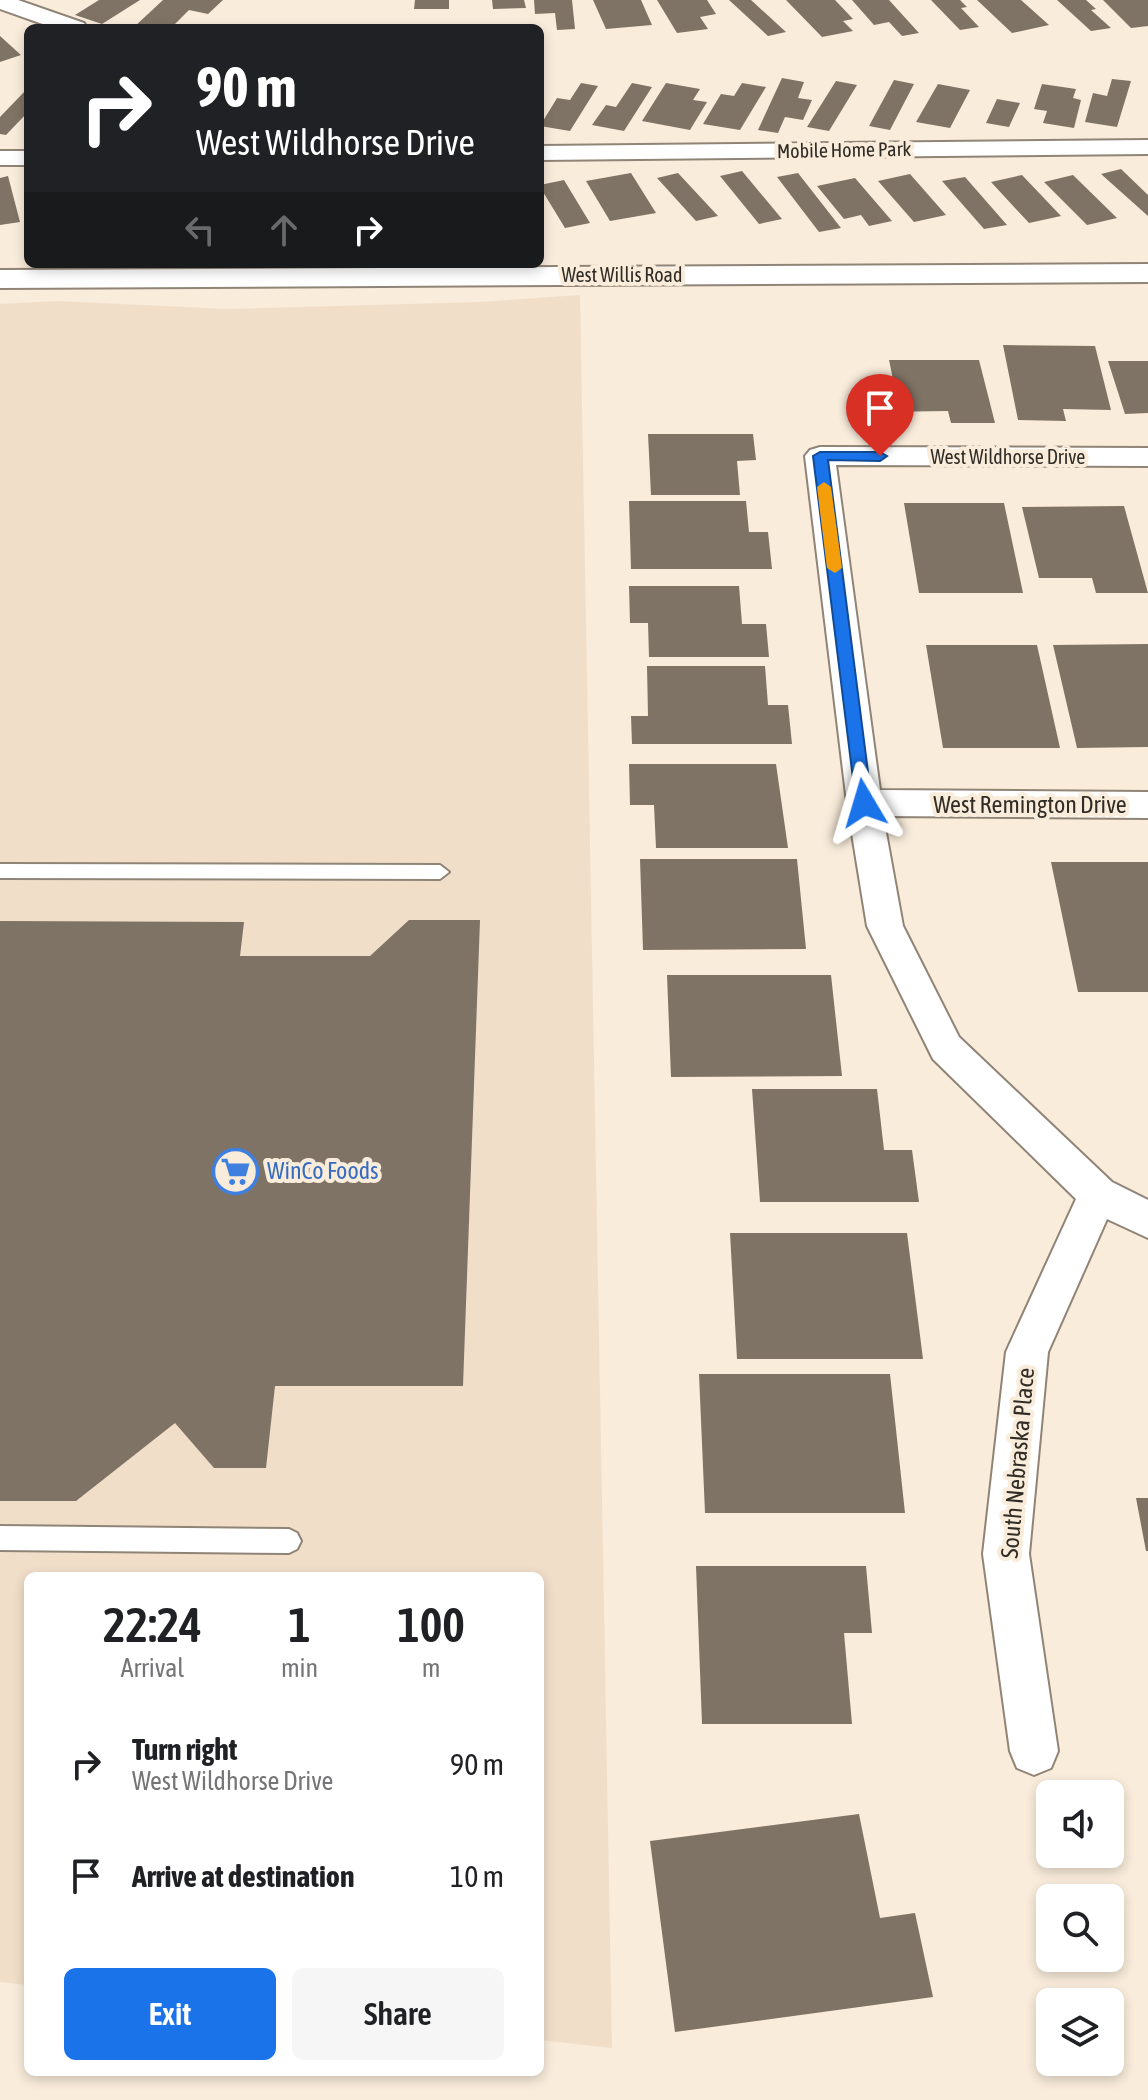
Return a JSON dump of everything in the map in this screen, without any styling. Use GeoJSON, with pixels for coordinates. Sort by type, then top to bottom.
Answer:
{"type":"FeatureCollection","features":[{"type":"Feature","properties":{"kind":"street"},"geometry":{"type":"LineString","coordinates":[[0,1],[65,24]]}},
{"type":"Feature","properties":{"kind":"street","name":"Mobile Home Park"},"geometry":{"type":"LineString","coordinates":[[544,153],[1148,147]]}},
{"type":"Feature","properties":{"kind":"street"},"geometry":{"type":"LineString","coordinates":[[0,158],[24,158]]}},
{"type":"Feature","properties":{"kind":"street","name":"West Willis Road"},"geometry":{"type":"LineString","coordinates":[[0,279],[1148,273]]}},
{"type":"Feature","properties":{"kind":"street","name":"West Wildhorse Drive"},"geometry":{"type":"LineString","coordinates":[[864,803],[820,456],[1148,457]]}},
{"type":"Feature","properties":{"kind":"street"},"geometry":{"type":"LineString","coordinates":[[864,803],[885,926],[946,1048],[1098,1194],[1148,1220]]}},
{"type":"Feature","properties":{"kind":"street","name":"West Remington Drive"},"geometry":{"type":"LineString","coordinates":[[864,803],[1148,805]]}},
{"type":"Feature","properties":{"kind":"street","name":"South Nebraska Place"},"geometry":{"type":"LineString","coordinates":[[1034,1751],[1006,1554],[1027,1352],[1098,1194]]}},
{"type":"Feature","properties":{"kind":"lane"},"geometry":{"type":"LineString","coordinates":[[0,871],[440,872]]}},
{"type":"Feature","properties":{"kind":"lane"},"geometry":{"type":"LineString","coordinates":[[0,1538],[289,1541]]}},
{"type":"Feature","properties":{"kind":"shaded area"},"geometry":{"type":"Polygon","coordinates":[[[580,295],[612,2048],[544,2040],[544,1572],[24,1572],[24,1985],[0,1982],[0,304],[57,301],[227,309],[480,302],[580,295]]]}},
{"type":"Feature","properties":{"kind":"building"},"geometry":{"type":"Polygon","coordinates":[[[99,0],[140,0],[102,24],[75,15],[99,0]]]}},
{"type":"Feature","properties":{"kind":"building"},"geometry":{"type":"Polygon","coordinates":[[[163,0],[223,0],[208,14],[189,10],[175,24],[137,24],[163,0]]]}},
{"type":"Feature","properties":{"kind":"building"},"geometry":{"type":"Polygon","coordinates":[[[415,0],[449,0],[449,9],[414,9],[415,0]]]}},
{"type":"Feature","properties":{"kind":"building"},"geometry":{"type":"Polygon","coordinates":[[[492,0],[524,0],[526,8],[493,9],[492,0]]]}},
{"type":"Feature","properties":{"kind":"building"},"geometry":{"type":"Polygon","coordinates":[[[534,0],[572,0],[575,29],[557,30],[555,13],[535,14],[534,0]]]}},
{"type":"Feature","properties":{"kind":"building"},"geometry":{"type":"Polygon","coordinates":[[[593,0],[641,0],[652,25],[606,29],[593,0]]]}},
{"type":"Feature","properties":{"kind":"building"},"geometry":{"type":"Polygon","coordinates":[[[657,0],[707,0],[716,14],[700,17],[708,29],[677,33],[657,0]]]}},
{"type":"Feature","properties":{"kind":"building"},"geometry":{"type":"Polygon","coordinates":[[[729,0],[751,0],[786,32],[768,36],[729,0]]]}},
{"type":"Feature","properties":{"kind":"building"},"geometry":{"type":"Polygon","coordinates":[[[786,0],[835,0],[853,19],[843,21],[853,31],[822,37],[786,0]]]}},
{"type":"Feature","properties":{"kind":"building"},"geometry":{"type":"Polygon","coordinates":[[[852,0],[889,0],[919,33],[902,36],[889,22],[874,25],[852,0]]]}},
{"type":"Feature","properties":{"kind":"building"},"geometry":{"type":"Polygon","coordinates":[[[931,0],[960,0],[967,7],[961,8],[979,27],[960,30],[931,0]]]}},
{"type":"Feature","properties":{"kind":"building"},"geometry":{"type":"Polygon","coordinates":[[[977,0],[1021,0],[1049,25],[1012,33],[977,0]]]}},
{"type":"Feature","properties":{"kind":"building"},"geometry":{"type":"Polygon","coordinates":[[[1057,0],[1086,0],[1096,9],[1091,10],[1111,28],[1091,31],[1057,0]]]}},
{"type":"Feature","properties":{"kind":"building"},"geometry":{"type":"Polygon","coordinates":[[[1103,0],[1148,0],[1148,26],[1131,28],[1103,0]]]}},
{"type":"Feature","properties":{"kind":"building"},"geometry":{"type":"Polygon","coordinates":[[[0,36],[21,55],[0,62],[0,36]]]}},
{"type":"Feature","properties":{"kind":"building"},"geometry":{"type":"Polygon","coordinates":[[[782,78],[804,82],[798,98],[812,100],[803,120],[785,117],[778,133],[758,130],[782,78]]]}},
{"type":"Feature","properties":{"kind":"building"},"geometry":{"type":"Polygon","coordinates":[[[1112,79],[1131,81],[1117,127],[1085,122],[1093,93],[1107,96],[1112,79]]]}},
{"type":"Feature","properties":{"kind":"building"},"geometry":{"type":"Polygon","coordinates":[[[894,80],[914,84],[890,130],[869,126],[894,80]]]}},
{"type":"Feature","properties":{"kind":"building"},"geometry":{"type":"Polygon","coordinates":[[[836,81],[857,85],[829,131],[807,127],[836,81]]]}},
{"type":"Feature","properties":{"kind":"building"},"geometry":{"type":"Polygon","coordinates":[[[581,83],[598,86],[570,131],[544,127],[544,119],[557,98],[570,100],[581,83]]]}},
{"type":"Feature","properties":{"kind":"building"},"geometry":{"type":"Polygon","coordinates":[[[632,83],[652,87],[624,131],[592,125],[606,105],[616,107],[632,83]]]}},
{"type":"Feature","properties":{"kind":"building"},"geometry":{"type":"Polygon","coordinates":[[[666,83],[700,89],[693,100],[707,102],[690,130],[642,121],[666,83]]]}},
{"type":"Feature","properties":{"kind":"building"},"geometry":{"type":"Polygon","coordinates":[[[742,83],[766,87],[740,130],[703,124],[721,94],[734,96],[742,83]]]}},
{"type":"Feature","properties":{"kind":"building"},"geometry":{"type":"Polygon","coordinates":[[[938,84],[970,90],[950,128],[916,122],[938,84]]]}},
{"type":"Feature","properties":{"kind":"building"},"geometry":{"type":"Polygon","coordinates":[[[1042,84],[1076,89],[1073,98],[1081,100],[1074,128],[1043,123],[1047,111],[1034,109],[1042,84]]]}},
{"type":"Feature","properties":{"kind":"building"},"geometry":{"type":"Polygon","coordinates":[[[24,92],[24,116],[6,135],[0,134],[0,117],[24,92]]]}},
{"type":"Feature","properties":{"kind":"building"},"geometry":{"type":"Polygon","coordinates":[[[997,99],[1020,103],[1009,127],[986,123],[997,99]]]}},
{"type":"Feature","properties":{"kind":"building"},"geometry":{"type":"Polygon","coordinates":[[[1121,169],[1148,195],[1148,216],[1101,174],[1121,169]]]}},
{"type":"Feature","properties":{"kind":"building"},"geometry":{"type":"Polygon","coordinates":[[[742,171],[782,219],[759,224],[720,176],[742,171]]]}},
{"type":"Feature","properties":{"kind":"building"},"geometry":{"type":"Polygon","coordinates":[[[631,173],[656,213],[610,221],[586,181],[631,173]]]}},
{"type":"Feature","properties":{"kind":"building"},"geometry":{"type":"Polygon","coordinates":[[[678,173],[718,216],[696,221],[657,178],[678,173]]]}},
{"type":"Feature","properties":{"kind":"building"},"geometry":{"type":"Polygon","coordinates":[[[798,173],[841,228],[819,232],[777,177],[798,173]]]}},
{"type":"Feature","properties":{"kind":"building"},"geometry":{"type":"Polygon","coordinates":[[[910,174],[946,215],[914,222],[878,181],[910,174]]]}},
{"type":"Feature","properties":{"kind":"building"},"geometry":{"type":"Polygon","coordinates":[[[1022,175],[1061,216],[1029,223],[991,182],[1022,175]]]}},
{"type":"Feature","properties":{"kind":"building"},"geometry":{"type":"Polygon","coordinates":[[[1073,175],[1117,218],[1087,225],[1044,182],[1073,175]]]}},
{"type":"Feature","properties":{"kind":"building"},"geometry":{"type":"Polygon","coordinates":[[[8,176],[20,222],[0,225],[0,178],[8,176]]]}},
{"type":"Feature","properties":{"kind":"building"},"geometry":{"type":"Polygon","coordinates":[[[965,177],[1007,225],[984,229],[942,181],[965,177]]]}},
{"type":"Feature","properties":{"kind":"building"},"geometry":{"type":"Polygon","coordinates":[[[855,178],[892,221],[869,226],[861,215],[844,219],[817,186],[855,178]]]}},
{"type":"Feature","properties":{"kind":"building"},"geometry":{"type":"Polygon","coordinates":[[[564,180],[590,223],[565,228],[544,194],[544,184],[564,180]]]}},
{"type":"Feature","properties":{"kind":"building"},"geometry":{"type":"Polygon","coordinates":[[[1003,345],[1095,346],[1111,410],[1063,409],[1066,421],[1018,420],[1003,345]]]}},
{"type":"Feature","properties":{"kind":"building"},"geometry":{"type":"Polygon","coordinates":[[[889,360],[979,360],[995,423],[951,423],[948,411],[880,412],[875,384],[894,384],[889,360]]]}},
{"type":"Feature","properties":{"kind":"building"},"geometry":{"type":"Polygon","coordinates":[[[1108,361],[1148,361],[1148,413],[1125,414],[1108,361]]]}},
{"type":"Feature","properties":{"kind":"building"},"geometry":{"type":"Polygon","coordinates":[[[648,434],[753,434],[756,460],[737,461],[740,495],[651,495],[648,434]]]}},
{"type":"Feature","properties":{"kind":"building"},"geometry":{"type":"Polygon","coordinates":[[[629,501],[746,501],[749,532],[768,532],[772,569],[631,569],[629,501]]]}},
{"type":"Feature","properties":{"kind":"building"},"geometry":{"type":"Polygon","coordinates":[[[904,503],[1004,503],[1023,593],[919,593],[904,503]]]}},
{"type":"Feature","properties":{"kind":"building"},"geometry":{"type":"Polygon","coordinates":[[[1124,506],[1148,593],[1096,593],[1092,578],[1039,578],[1022,507],[1124,506]]]}},
{"type":"Feature","properties":{"kind":"building"},"geometry":{"type":"Polygon","coordinates":[[[629,586],[739,586],[742,624],[766,624],[769,657],[649,657],[648,623],[630,623],[629,586]]]}},
{"type":"Feature","properties":{"kind":"building"},"geometry":{"type":"Polygon","coordinates":[[[1148,644],[1148,747],[1077,748],[1053,645],[1148,644]]]}},
{"type":"Feature","properties":{"kind":"building"},"geometry":{"type":"Polygon","coordinates":[[[926,645],[1037,645],[1060,748],[943,748],[926,645]]]}},
{"type":"Feature","properties":{"kind":"building"},"geometry":{"type":"Polygon","coordinates":[[[647,666],[765,666],[768,705],[788,705],[792,744],[632,744],[631,716],[648,716],[647,666]]]}},
{"type":"Feature","properties":{"kind":"building"},"geometry":{"type":"Polygon","coordinates":[[[629,764],[776,764],[788,848],[656,848],[654,805],[630,805],[629,764]]]}},
{"type":"Feature","properties":{"kind":"building"},"geometry":{"type":"Polygon","coordinates":[[[640,859],[797,859],[806,949],[643,950],[640,859]]]}},
{"type":"Feature","properties":{"kind":"building"},"geometry":{"type":"Polygon","coordinates":[[[1051,862],[1148,862],[1148,992],[1078,992],[1051,862]]]}},
{"type":"Feature","properties":{"kind":"building","name":"WinCo Foods"},"geometry":{"type":"Polygon","coordinates":[[[409,920],[480,920],[463,1386],[275,1386],[266,1468],[214,1468],[175,1423],[76,1501],[0,1501],[0,921],[244,922],[240,956],[370,956],[409,920]]]}},
{"type":"Feature","properties":{"kind":"building"},"geometry":{"type":"Polygon","coordinates":[[[667,975],[831,975],[842,1076],[671,1077],[667,975]]]}},
{"type":"Feature","properties":{"kind":"building"},"geometry":{"type":"Polygon","coordinates":[[[752,1089],[877,1089],[884,1150],[912,1150],[919,1202],[760,1202],[752,1089]]]}},
{"type":"Feature","properties":{"kind":"building"},"geometry":{"type":"Polygon","coordinates":[[[730,1233],[907,1233],[923,1359],[737,1359],[730,1233]]]}},
{"type":"Feature","properties":{"kind":"building"},"geometry":{"type":"Polygon","coordinates":[[[699,1374],[890,1374],[905,1513],[705,1513],[699,1374]]]}},
{"type":"Feature","properties":{"kind":"building"},"geometry":{"type":"Polygon","coordinates":[[[1136,1498],[1148,1498],[1148,1551],[1146,1551],[1136,1498]]]}},
{"type":"Feature","properties":{"kind":"building"},"geometry":{"type":"Polygon","coordinates":[[[696,1566],[866,1566],[872,1633],[844,1633],[852,1724],[702,1724],[696,1566]]]}},
{"type":"Feature","properties":{"kind":"building"},"geometry":{"type":"Polygon","coordinates":[[[859,1814],[880,1918],[915,1913],[933,1997],[675,2032],[650,1841],[859,1814]]]}},
{"type":"Feature","properties":{"kind":"slow traffic"},"geometry":{"type":"LineString","coordinates":[[824,487],[835,568]]}},
{"type":"Feature","properties":{"kind":"place","name":"WinCo Foods"},"geometry":{"type":"Point","coordinates":[236,1171]}},
{"type":"Feature","properties":{"kind":"route"},"geometry":{"type":"LineString","coordinates":[[864,803],[820,456],[880,456]]}}]}
